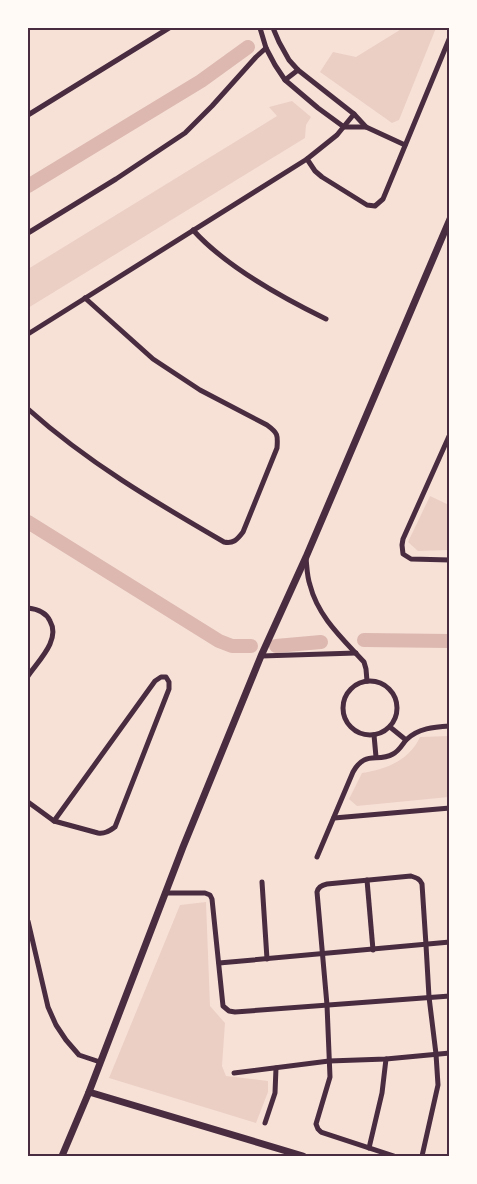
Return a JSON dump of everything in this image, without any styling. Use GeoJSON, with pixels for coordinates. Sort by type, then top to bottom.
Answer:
{"type":"FeatureCollection","features":[{"type":"Feature","properties":{"kind":"street"},"geometry":{"type":"LineString","coordinates":[[28,116],[170,28]]}},
{"type":"Feature","properties":{"kind":"street"},"geometry":{"type":"LineString","coordinates":[[260,28],[266,48],[285,80],[344,127],[366,127]]}},
{"type":"Feature","properties":{"kind":"street"},"geometry":{"type":"LineString","coordinates":[[273,28],[286,54],[298,70],[354,114],[366,127],[404,145]]}},
{"type":"Feature","properties":{"kind":"street"},"geometry":{"type":"LineString","coordinates":[[307,159],[315,171],[322,177],[367,205],[375,206],[383,199],[450,37]]}},
{"type":"Feature","properties":{"kind":"street"},"geometry":{"type":"LineString","coordinates":[[28,233],[116,179],[185,133],[266,48]]}},
{"type":"Feature","properties":{"kind":"street"},"geometry":{"type":"LineString","coordinates":[[285,80],[298,70]]}},
{"type":"Feature","properties":{"kind":"street"},"geometry":{"type":"LineString","coordinates":[[28,334],[307,159],[329,142],[354,114]]}},
{"type":"Feature","properties":{"kind":"street"},"geometry":{"type":"LineString","coordinates":[[62,1156],[89,1092],[186,838],[261,656],[306,557],[450,219]]}},
{"type":"Feature","properties":{"kind":"street"},"geometry":{"type":"LineString","coordinates":[[193,230],[204,242],[245,274],[326,319]]}},
{"type":"Feature","properties":{"kind":"street"},"geometry":{"type":"LineString","coordinates":[[28,409],[48,428],[102,468],[224,542],[234,542],[242,532],[277,448],[277,434],[267,425],[200,390],[153,358],[85,298]]}},
{"type":"Feature","properties":{"kind":"street"},"geometry":{"type":"LineString","coordinates":[[449,438],[402,545],[404,554],[411,559],[450,560]]}},
{"type":"Feature","properties":{"kind":"street"},"geometry":{"type":"LineString","coordinates":[[306,557],[310,585],[319,607],[332,628],[364,662],[366,681]]}},
{"type":"Feature","properties":{"kind":"street"},"geometry":{"type":"LineString","coordinates":[[28,608],[40,610],[48,617],[54,631],[50,645],[28,676]]}},
{"type":"Feature","properties":{"kind":"street"},"geometry":{"type":"LineString","coordinates":[[261,656],[356,653]]}},
{"type":"Feature","properties":{"kind":"street"},"geometry":{"type":"LineString","coordinates":[[28,802],[54,821],[98,834],[109,832],[115,827],[169,689],[169,682],[166,677],[155,680],[54,821]]}},
{"type":"Feature","properties":{"kind":"street"},"geometry":{"type":"LineString","coordinates":[[366,681],[376,681],[385,685],[392,692],[396,700],[397,710],[395,719],[390,727],[374,735],[364,735],[348,725],[343,707],[350,689],[366,681]]}},
{"type":"Feature","properties":{"kind":"street"},"geometry":{"type":"LineString","coordinates":[[317,857],[359,762],[376,757],[390,756],[410,736],[425,728],[450,726]]}},
{"type":"Feature","properties":{"kind":"street"},"geometry":{"type":"LineString","coordinates":[[390,727],[406,740]]}},
{"type":"Feature","properties":{"kind":"street"},"geometry":{"type":"LineString","coordinates":[[374,735],[376,757]]}},
{"type":"Feature","properties":{"kind":"street"},"geometry":{"type":"LineString","coordinates":[[334,818],[450,808]]}},
{"type":"Feature","properties":{"kind":"street"},"geometry":{"type":"LineString","coordinates":[[394,1156],[321,1132],[316,1124],[330,1077],[327,1005],[317,892],[322,885],[412,876],[422,884],[429,997],[438,1085],[422,1156]]}},
{"type":"Feature","properties":{"kind":"street"},"geometry":{"type":"LineString","coordinates":[[367,880],[373,950]]}},
{"type":"Feature","properties":{"kind":"street"},"geometry":{"type":"LineString","coordinates":[[262,882],[267,959]]}},
{"type":"Feature","properties":{"kind":"street"},"geometry":{"type":"LineString","coordinates":[[165,893],[200,892],[210,895],[212,899],[222,1006],[229,1011],[450,996]]}},
{"type":"Feature","properties":{"kind":"street"},"geometry":{"type":"LineString","coordinates":[[28,921],[48,1007],[56,1025],[66,1040],[80,1055],[100,1062]]}},
{"type":"Feature","properties":{"kind":"street"},"geometry":{"type":"LineString","coordinates":[[218,963],[450,942]]}},
{"type":"Feature","properties":{"kind":"street"},"geometry":{"type":"LineString","coordinates":[[234,1073],[329,1061],[450,1053]]}},
{"type":"Feature","properties":{"kind":"street"},"geometry":{"type":"LineString","coordinates":[[369,1148],[382,1093],[386,1058]]}},
{"type":"Feature","properties":{"kind":"street"},"geometry":{"type":"LineString","coordinates":[[265,1123],[275,1093],[276,1068]]}},
{"type":"Feature","properties":{"kind":"street"},"geometry":{"type":"LineString","coordinates":[[89,1092],[303,1156]]}},
{"type":"Feature","properties":{"kind":"shaded area"},"geometry":{"type":"Polygon","coordinates":[[[403,28],[436,28],[399,120],[392,123],[320,72],[333,52],[356,57],[403,28]]]}},
{"type":"Feature","properties":{"kind":"shaded area"},"geometry":{"type":"Polygon","coordinates":[[[292,101],[311,117],[306,125],[305,138],[28,308],[28,269],[277,116],[269,107],[292,101]]]}},
{"type":"Feature","properties":{"kind":"shaded area"},"geometry":{"type":"Polygon","coordinates":[[[430,496],[449,505],[449,550],[418,551],[408,542],[430,496]]]}},
{"type":"Feature","properties":{"kind":"shaded area"},"geometry":{"type":"Polygon","coordinates":[[[449,736],[449,797],[357,806],[349,799],[362,773],[380,769],[403,758],[410,752],[420,737],[449,736]]]}},
{"type":"Feature","properties":{"kind":"shaded area"},"geometry":{"type":"Polygon","coordinates":[[[206,902],[210,1006],[225,1023],[222,1066],[226,1076],[268,1081],[268,1092],[256,1123],[109,1078],[180,905],[206,902]]]}},
{"type":"Feature","properties":{"kind":"waterway"},"geometry":{"type":"LineString","coordinates":[[28,186],[201,81],[248,47]]}},
{"type":"Feature","properties":{"kind":"waterway"},"geometry":{"type":"LineString","coordinates":[[28,522],[219,641],[232,646],[251,646]]}},
{"type":"Feature","properties":{"kind":"waterway"},"geometry":{"type":"LineString","coordinates":[[364,640],[450,641]]}},
{"type":"Feature","properties":{"kind":"waterway"},"geometry":{"type":"LineString","coordinates":[[276,646],[321,642]]}}]}
